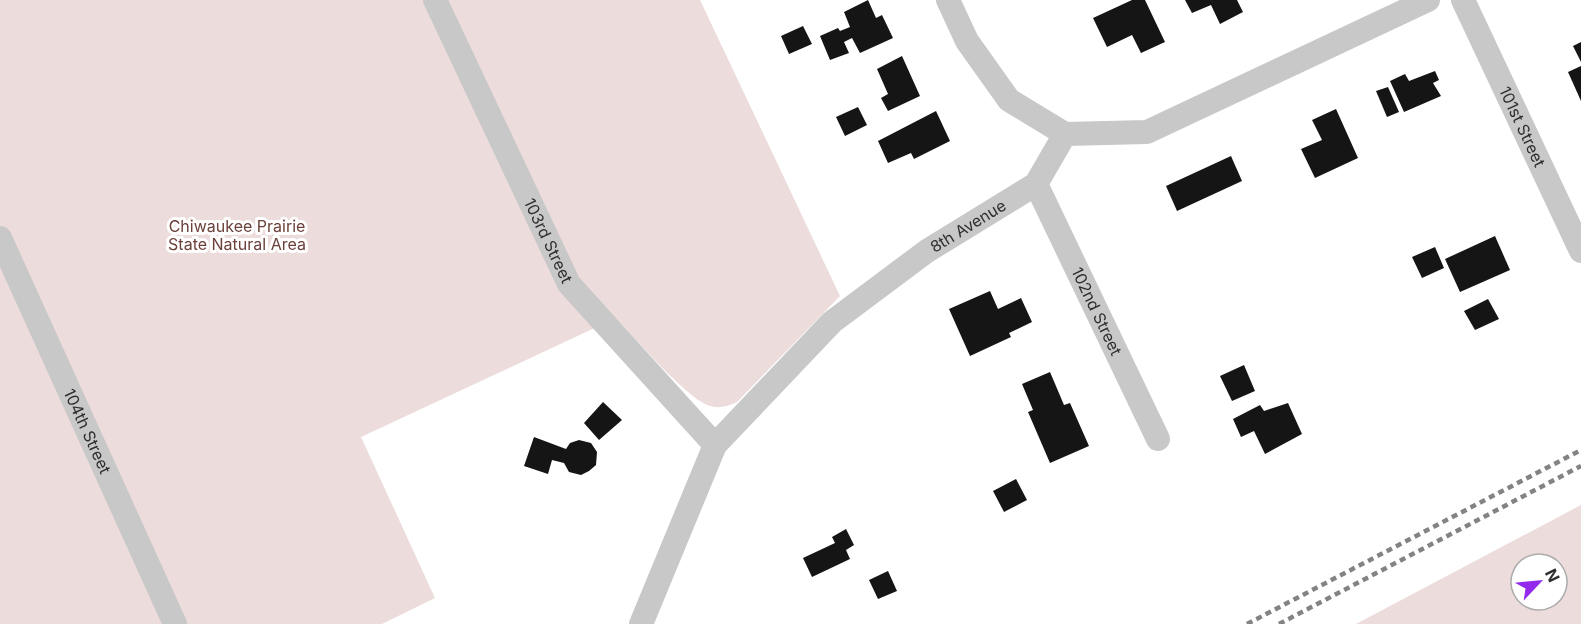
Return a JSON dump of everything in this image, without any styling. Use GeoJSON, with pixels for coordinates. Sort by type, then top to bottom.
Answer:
{"type":"FeatureCollection","features":[{"type":"Feature","properties":{"kind":"street","name":"103rd Street"},"geometry":{"type":"LineString","coordinates":[[435,0],[569,284],[715,445]]}},
{"type":"Feature","properties":{"kind":"street"},"geometry":{"type":"LineString","coordinates":[[948,0],[967,41],[1009,100],[1065,134],[1147,132],[1428,0]]}},
{"type":"Feature","properties":{"kind":"street","name":"101st Street"},"geometry":{"type":"LineString","coordinates":[[1463,0],[1581,252]]}},
{"type":"Feature","properties":{"kind":"street","name":"8th Avenue"},"geometry":{"type":"LineString","coordinates":[[641,624],[715,445],[832,322],[927,250],[1036,184],[1065,134]]}},
{"type":"Feature","properties":{"kind":"street","name":"102nd Street"},"geometry":{"type":"LineString","coordinates":[[1036,184],[1158,439]]}},
{"type":"Feature","properties":{"kind":"street","name":"104th Street"},"geometry":{"type":"LineString","coordinates":[[0,238],[175,624]]}},
{"type":"Feature","properties":{"kind":"green space","name":"Chiwaukee Prairie State Natural Area"},"geometry":{"type":"Polygon","coordinates":[[[0,0],[700,0],[840,296],[737,402],[727,406],[710,406],[688,392],[661,367],[616,318],[361,437],[435,598],[382,624],[0,624],[0,0]]]}},
{"type":"Feature","properties":{"kind":"green space"},"geometry":{"type":"Polygon","coordinates":[[[1581,505],[1581,624],[1356,624],[1581,505]]]}},
{"type":"Feature","properties":{"kind":"building"},"geometry":{"type":"Polygon","coordinates":[[[868,0],[876,18],[882,15],[893,38],[860,53],[852,38],[844,42],[849,53],[830,60],[820,36],[838,28],[840,31],[850,27],[844,12],[868,0]]]}},
{"type":"Feature","properties":{"kind":"building"},"geometry":{"type":"Polygon","coordinates":[[[1132,0],[1145,0],[1165,42],[1141,53],[1132,35],[1107,47],[1093,18],[1132,0]]]}},
{"type":"Feature","properties":{"kind":"building"},"geometry":{"type":"Polygon","coordinates":[[[1185,0],[1237,0],[1243,12],[1220,24],[1211,5],[1192,13],[1185,0]]]}},
{"type":"Feature","properties":{"kind":"building"},"geometry":{"type":"Polygon","coordinates":[[[803,26],[812,44],[789,54],[781,36],[803,26]]]}},
{"type":"Feature","properties":{"kind":"building"},"geometry":{"type":"Polygon","coordinates":[[[1581,42],[1581,62],[1573,46],[1581,42]]]}},
{"type":"Feature","properties":{"kind":"building"},"geometry":{"type":"Polygon","coordinates":[[[902,56],[920,96],[888,111],[881,98],[888,94],[877,69],[902,56]]]}},
{"type":"Feature","properties":{"kind":"building"},"geometry":{"type":"Polygon","coordinates":[[[1581,66],[1581,101],[1568,72],[1581,66]]]}},
{"type":"Feature","properties":{"kind":"building"},"geometry":{"type":"Polygon","coordinates":[[[1435,71],[1439,80],[1433,83],[1441,96],[1404,112],[1390,81],[1405,74],[1409,81],[1435,71]]]}},
{"type":"Feature","properties":{"kind":"building"},"geometry":{"type":"Polygon","coordinates":[[[1388,87],[1399,112],[1387,117],[1376,91],[1388,87]]]}},
{"type":"Feature","properties":{"kind":"building"},"geometry":{"type":"Polygon","coordinates":[[[858,107],[867,125],[845,136],[836,117],[858,107]]]}},
{"type":"Feature","properties":{"kind":"building"},"geometry":{"type":"Polygon","coordinates":[[[1336,109],[1358,158],[1315,178],[1301,149],[1322,140],[1312,120],[1336,109]]]}},
{"type":"Feature","properties":{"kind":"building"},"geometry":{"type":"Polygon","coordinates":[[[936,111],[950,141],[914,159],[911,153],[888,163],[878,141],[936,111]]]}},
{"type":"Feature","properties":{"kind":"building"},"geometry":{"type":"Polygon","coordinates":[[[1231,156],[1242,181],[1177,211],[1166,186],[1231,156]]]}},
{"type":"Feature","properties":{"kind":"building"},"geometry":{"type":"Polygon","coordinates":[[[1495,236],[1510,270],[1460,292],[1445,259],[1495,236]]]}},
{"type":"Feature","properties":{"kind":"building"},"geometry":{"type":"Polygon","coordinates":[[[1435,247],[1444,268],[1422,278],[1412,257],[1435,247]]]}},
{"type":"Feature","properties":{"kind":"building"},"geometry":{"type":"Polygon","coordinates":[[[990,291],[998,309],[1021,298],[1032,322],[1009,333],[1011,337],[970,356],[949,309],[990,291]]]}},
{"type":"Feature","properties":{"kind":"building"},"geometry":{"type":"Polygon","coordinates":[[[1488,299],[1499,319],[1475,330],[1464,311],[1488,299]]]}},
{"type":"Feature","properties":{"kind":"building"},"geometry":{"type":"Polygon","coordinates":[[[1244,365],[1255,391],[1232,401],[1220,376],[1244,365]]]}},
{"type":"Feature","properties":{"kind":"building"},"geometry":{"type":"Polygon","coordinates":[[[1050,372],[1064,405],[1070,403],[1089,446],[1050,463],[1028,412],[1033,410],[1022,384],[1050,372]]]}},
{"type":"Feature","properties":{"kind":"building"},"geometry":{"type":"Polygon","coordinates":[[[603,402],[622,420],[599,440],[584,423],[603,402]]]}},
{"type":"Feature","properties":{"kind":"building"},"geometry":{"type":"Polygon","coordinates":[[[1288,403],[1302,434],[1265,454],[1254,431],[1241,437],[1233,419],[1260,405],[1264,411],[1288,403]]]}},
{"type":"Feature","properties":{"kind":"building"},"geometry":{"type":"Polygon","coordinates":[[[534,437],[566,449],[570,443],[579,440],[591,443],[597,452],[596,465],[581,475],[569,472],[564,463],[552,460],[548,474],[524,466],[534,437]]]}},
{"type":"Feature","properties":{"kind":"building"},"geometry":{"type":"Polygon","coordinates":[[[1016,479],[1027,500],[1004,512],[993,491],[1016,479]]]}},
{"type":"Feature","properties":{"kind":"building"},"geometry":{"type":"Polygon","coordinates":[[[846,529],[854,545],[846,550],[850,559],[812,577],[803,558],[835,543],[832,537],[846,529]]]}},
{"type":"Feature","properties":{"kind":"building"},"geometry":{"type":"Polygon","coordinates":[[[888,571],[897,591],[878,599],[869,580],[888,571]]]}},
{"type":"Feature","properties":{"kind":"railway"},"geometry":{"type":"LineString","coordinates":[[1247,624],[1581,450]]}},
{"type":"Feature","properties":{"kind":"railway"},"geometry":{"type":"LineString","coordinates":[[1279,624],[1581,466]]}}]}
